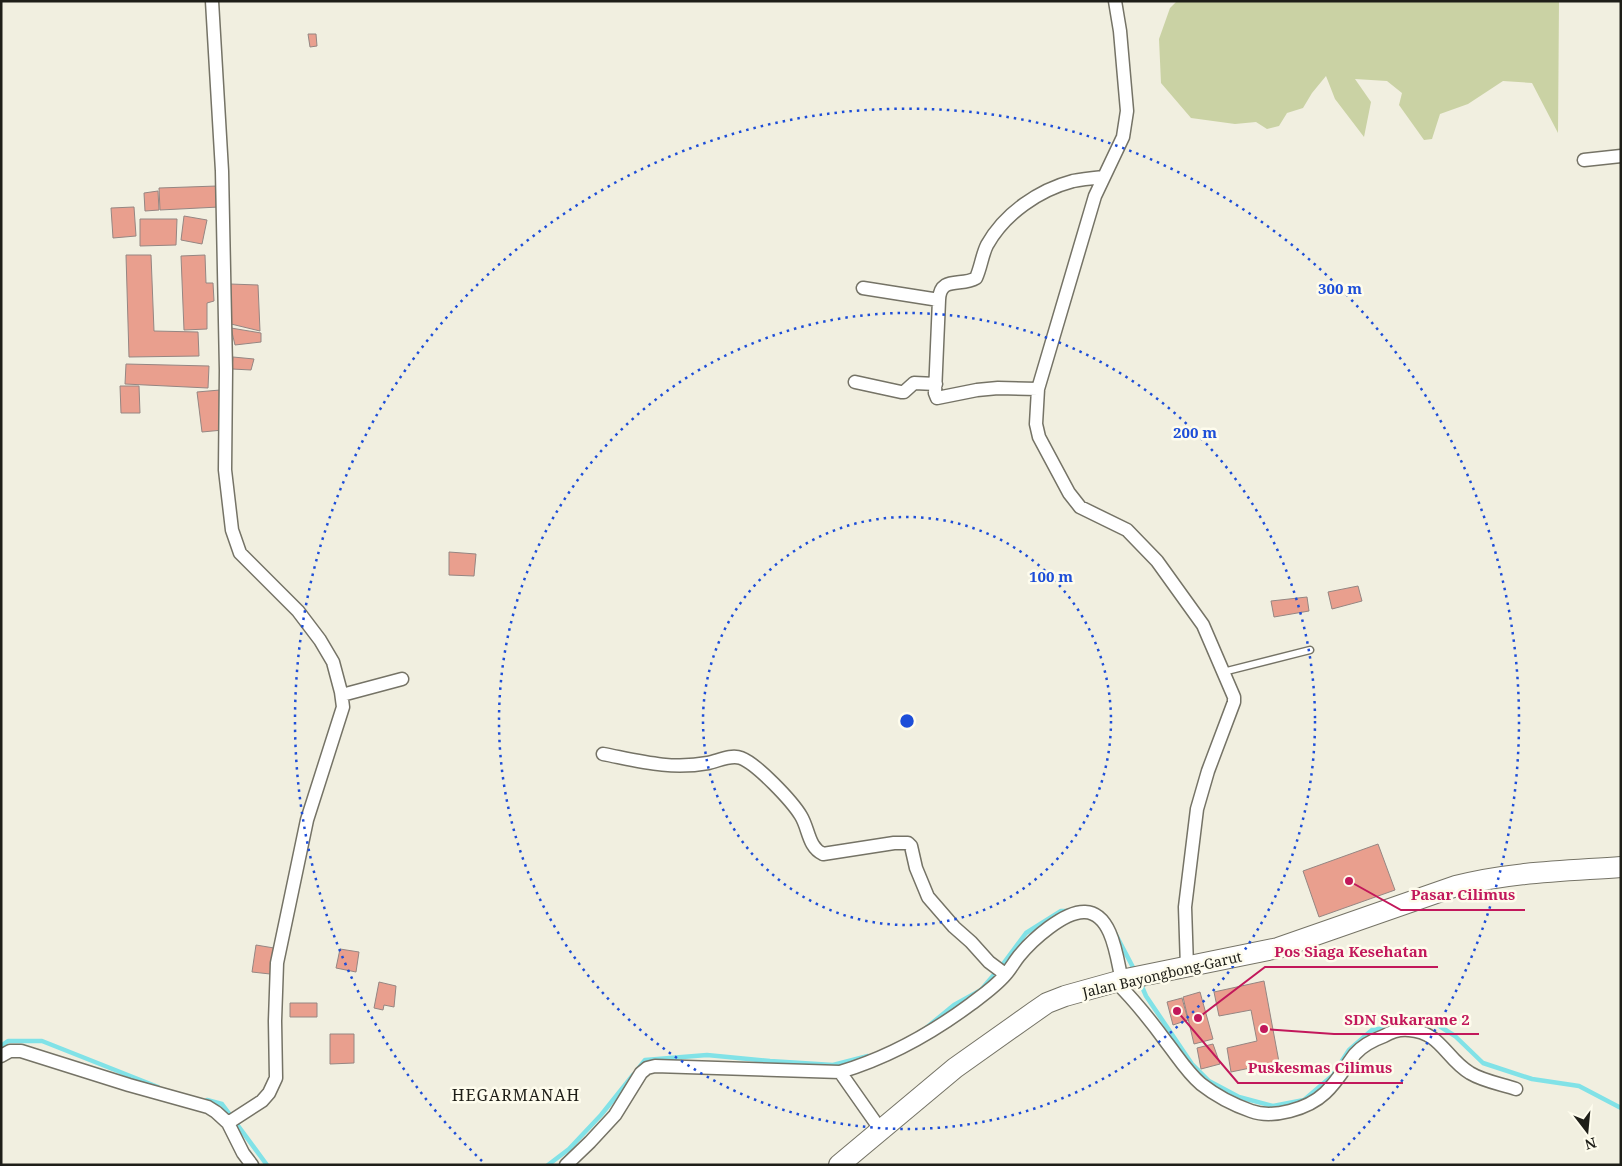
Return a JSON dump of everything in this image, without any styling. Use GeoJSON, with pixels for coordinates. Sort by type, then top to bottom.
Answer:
{"type":"FeatureCollection","features":[{"type":"Feature","properties":{"kind":"main road","name":"Jalan Bayongbong-Garut"},"geometry":{"type":"LineString","coordinates":[[838,1165],[955,1068],[1041,1008],[1065,996],[1158,972],[1187,968],[1278,948],[1475,881],[1540,872],[1621,867]]}},
{"type":"Feature","properties":{"kind":"street"},"geometry":{"type":"LineString","coordinates":[[212,1],[222,171],[226,370],[225,470],[232,530],[240,553],[298,611],[320,640],[333,662],[342,695],[343,707],[307,820],[276,963],[276,1078],[269,1093],[262,1101],[230,1122]]}},
{"type":"Feature","properties":{"kind":"street"},"geometry":{"type":"LineString","coordinates":[[1115,1],[1120,31],[1127,111],[1123,137],[1095,196],[1038,389],[1036,424],[1039,437],[1069,493],[1080,506],[1127,530],[1157,562],[1203,625],[1234,697],[1234,702],[1196,809],[1185,907],[1187,968]]}},
{"type":"Feature","properties":{"kind":"street"},"geometry":{"type":"LineString","coordinates":[[1584,160],[1621,156]]}},
{"type":"Feature","properties":{"kind":"street"},"geometry":{"type":"LineString","coordinates":[[1038,389],[977,390],[939,399],[936,396],[940,290],[949,284],[976,278],[981,258],[988,244],[1004,222],[1025,203],[1047,191],[1073,181],[1104,177]]}},
{"type":"Feature","properties":{"kind":"street"},"geometry":{"type":"LineString","coordinates":[[863,288],[939,300]]}},
{"type":"Feature","properties":{"kind":"street"},"geometry":{"type":"LineString","coordinates":[[855,382],[901,392],[904,392],[914,383],[936,384]]}},
{"type":"Feature","properties":{"kind":"street"},"geometry":{"type":"LineString","coordinates":[[342,695],[402,679]]}},
{"type":"Feature","properties":{"kind":"street"},"geometry":{"type":"LineString","coordinates":[[603,754],[653,765],[673,766],[689,766],[733,757],[742,758],[770,781],[801,816],[810,834],[812,846],[816,851],[823,854],[894,843],[908,843],[911,846],[916,868],[928,897],[954,927],[989,962],[1004,974]]}},
{"type":"Feature","properties":{"kind":"street"},"geometry":{"type":"LineString","coordinates":[[566,1165],[615,1115],[641,1073],[647,1068],[655,1066],[840,1072],[876,1059],[946,1022],[991,989],[1036,938],[1068,917],[1076,913],[1086,912],[1095,916],[1108,928],[1114,943],[1121,981],[1189,1074],[1226,1099],[1252,1112],[1278,1113],[1301,1108],[1324,1094],[1344,1072],[1356,1053],[1368,1043],[1391,1032],[1407,1030],[1431,1036],[1468,1072],[1516,1089]]}},
{"type":"Feature","properties":{"kind":"street"},"geometry":{"type":"LineString","coordinates":[[6,1053],[21,1051],[128,1085],[208,1107],[230,1122],[243,1153],[252,1165]]}},
{"type":"Feature","properties":{"kind":"street"},"geometry":{"type":"LineString","coordinates":[[840,1072],[880,1129]]}},
{"type":"Feature","properties":{"kind":"lane"},"geometry":{"type":"LineString","coordinates":[[1223,672],[1310,650]]}},
{"type":"Feature","properties":{"kind":"green space"},"geometry":{"type":"Polygon","coordinates":[[[1177,1],[1559,1],[1558,133],[1532,83],[1503,81],[1468,104],[1440,114],[1432,139],[1424,140],[1399,105],[1402,93],[1387,81],[1355,79],[1371,102],[1364,137],[1335,99],[1326,76],[1303,108],[1287,113],[1279,126],[1267,129],[1256,122],[1235,124],[1191,118],[1161,83],[1159,39],[1170,8],[1177,1]]]}},
{"type":"Feature","properties":{"kind":"building"},"geometry":{"type":"Polygon","coordinates":[[[308,34],[316,34],[317,46],[310,47],[308,34]]]}},
{"type":"Feature","properties":{"kind":"building"},"geometry":{"type":"Polygon","coordinates":[[[217,186],[219,207],[160,210],[159,188],[217,186]]]}},
{"type":"Feature","properties":{"kind":"building"},"geometry":{"type":"Polygon","coordinates":[[[158,191],[159,210],[145,211],[144,193],[158,191]]]}},
{"type":"Feature","properties":{"kind":"building"},"geometry":{"type":"Polygon","coordinates":[[[134,207],[136,236],[113,238],[111,208],[134,207]]]}},
{"type":"Feature","properties":{"kind":"building"},"geometry":{"type":"Polygon","coordinates":[[[184,216],[207,220],[202,244],[181,240],[184,216]]]}},
{"type":"Feature","properties":{"kind":"building"},"geometry":{"type":"Polygon","coordinates":[[[140,219],[177,219],[176,245],[140,246],[140,219]]]}},
{"type":"Feature","properties":{"kind":"building"},"geometry":{"type":"Polygon","coordinates":[[[126,255],[151,255],[154,331],[198,332],[199,356],[129,357],[126,255]]]}},
{"type":"Feature","properties":{"kind":"building"},"geometry":{"type":"Polygon","coordinates":[[[205,255],[206,283],[213,283],[214,301],[207,303],[207,329],[184,330],[181,256],[205,255]]]}},
{"type":"Feature","properties":{"kind":"building"},"geometry":{"type":"Polygon","coordinates":[[[230,284],[258,285],[260,331],[231,324],[230,284]]]}},
{"type":"Feature","properties":{"kind":"building"},"geometry":{"type":"Polygon","coordinates":[[[231,328],[261,333],[261,342],[235,345],[231,328]]]}},
{"type":"Feature","properties":{"kind":"building"},"geometry":{"type":"Polygon","coordinates":[[[233,357],[254,359],[251,370],[232,369],[233,357]]]}},
{"type":"Feature","properties":{"kind":"building"},"geometry":{"type":"Polygon","coordinates":[[[126,364],[209,366],[208,388],[125,384],[126,364]]]}},
{"type":"Feature","properties":{"kind":"building"},"geometry":{"type":"Polygon","coordinates":[[[120,386],[139,386],[140,413],[121,413],[120,386]]]}},
{"type":"Feature","properties":{"kind":"building"},"geometry":{"type":"Polygon","coordinates":[[[220,390],[223,430],[202,432],[197,392],[220,390]]]}},
{"type":"Feature","properties":{"kind":"building"},"geometry":{"type":"Polygon","coordinates":[[[449,552],[476,554],[474,576],[449,575],[449,552]]]}},
{"type":"Feature","properties":{"kind":"building"},"geometry":{"type":"Polygon","coordinates":[[[1358,586],[1362,601],[1332,609],[1328,592],[1358,586]]]}},
{"type":"Feature","properties":{"kind":"building"},"geometry":{"type":"Polygon","coordinates":[[[1307,597],[1309,611],[1274,617],[1271,601],[1307,597]]]}},
{"type":"Feature","properties":{"kind":"building"},"geometry":{"type":"Polygon","coordinates":[[[1378,844],[1395,890],[1319,917],[1303,871],[1378,844]]]}},
{"type":"Feature","properties":{"kind":"building"},"geometry":{"type":"Polygon","coordinates":[[[256,945],[274,948],[270,974],[252,972],[256,945]]]}},
{"type":"Feature","properties":{"kind":"building"},"geometry":{"type":"Polygon","coordinates":[[[340,949],[359,952],[356,972],[336,968],[340,949]]]}},
{"type":"Feature","properties":{"kind":"building"},"geometry":{"type":"Polygon","coordinates":[[[1264,981],[1279,1062],[1231,1072],[1227,1048],[1257,1041],[1251,1010],[1219,1016],[1214,992],[1264,981]]]}},
{"type":"Feature","properties":{"kind":"building"},"geometry":{"type":"Polygon","coordinates":[[[379,982],[396,986],[394,1007],[384,1005],[383,1010],[374,1008],[379,982]]]}},
{"type":"Feature","properties":{"kind":"building"},"geometry":{"type":"Polygon","coordinates":[[[1200,992],[1213,1039],[1194,1044],[1183,997],[1200,992]]]}},
{"type":"Feature","properties":{"kind":"building"},"geometry":{"type":"Polygon","coordinates":[[[1182,998],[1188,1020],[1173,1025],[1167,1002],[1182,998]]]}},
{"type":"Feature","properties":{"kind":"building"},"geometry":{"type":"Polygon","coordinates":[[[290,1003],[317,1003],[317,1017],[290,1017],[290,1003]]]}},
{"type":"Feature","properties":{"kind":"building"},"geometry":{"type":"Polygon","coordinates":[[[330,1034],[354,1034],[354,1063],[330,1064],[330,1034]]]}},
{"type":"Feature","properties":{"kind":"building"},"geometry":{"type":"Polygon","coordinates":[[[1213,1044],[1220,1064],[1201,1069],[1197,1048],[1213,1044]]]}},
{"type":"Feature","properties":{"kind":"waterway"},"geometry":{"type":"LineString","coordinates":[[926,1028],[954,1005],[981,990],[1026,933],[1061,911],[1070,911]]}},
{"type":"Feature","properties":{"kind":"waterway"},"geometry":{"type":"LineString","coordinates":[[1115,933],[1136,973]]}},
{"type":"Feature","properties":{"kind":"waterway"},"geometry":{"type":"LineString","coordinates":[[1140,982],[1146,996],[1192,1064],[1209,1081],[1239,1097],[1273,1106],[1304,1100],[1332,1076],[1349,1050],[1372,1030],[1391,1027]]}},
{"type":"Feature","properties":{"kind":"waterway"},"geometry":{"type":"LineString","coordinates":[[1406,1025],[1433,1022],[1455,1036],[1483,1063],[1532,1079],[1579,1086],[1621,1108]]}},
{"type":"Feature","properties":{"kind":"waterway"},"geometry":{"type":"LineString","coordinates":[[1,1046],[8,1041],[42,1041],[158,1087]]}},
{"type":"Feature","properties":{"kind":"waterway"},"geometry":{"type":"LineString","coordinates":[[638,1069],[645,1060],[707,1055],[833,1065],[868,1056]]}},
{"type":"Feature","properties":{"kind":"waterway"},"geometry":{"type":"LineString","coordinates":[[548,1165],[569,1149],[601,1115],[633,1075]]}},
{"type":"Feature","properties":{"kind":"waterway"},"geometry":{"type":"LineString","coordinates":[[207,1100],[222,1104],[267,1165]]}},
{"type":"Feature","properties":{"kind":"place","name":"Pasar Cilimus"},"geometry":{"type":"Point","coordinates":[1349,881]}},
{"type":"Feature","properties":{"kind":"place","name":"Puskesmas Cilimus"},"geometry":{"type":"Point","coordinates":[1177,1011]}},
{"type":"Feature","properties":{"kind":"place","name":"Pos Siaga Kesehatan"},"geometry":{"type":"Point","coordinates":[1198,1018]}},
{"type":"Feature","properties":{"kind":"place","name":"SDN Sukarame 2"},"geometry":{"type":"Point","coordinates":[1264,1029]}},
{"type":"Feature","properties":{"kind":"district","name":"HEGARMANAH"},"geometry":{"type":"Point","coordinates":[516,1095]}}]}
